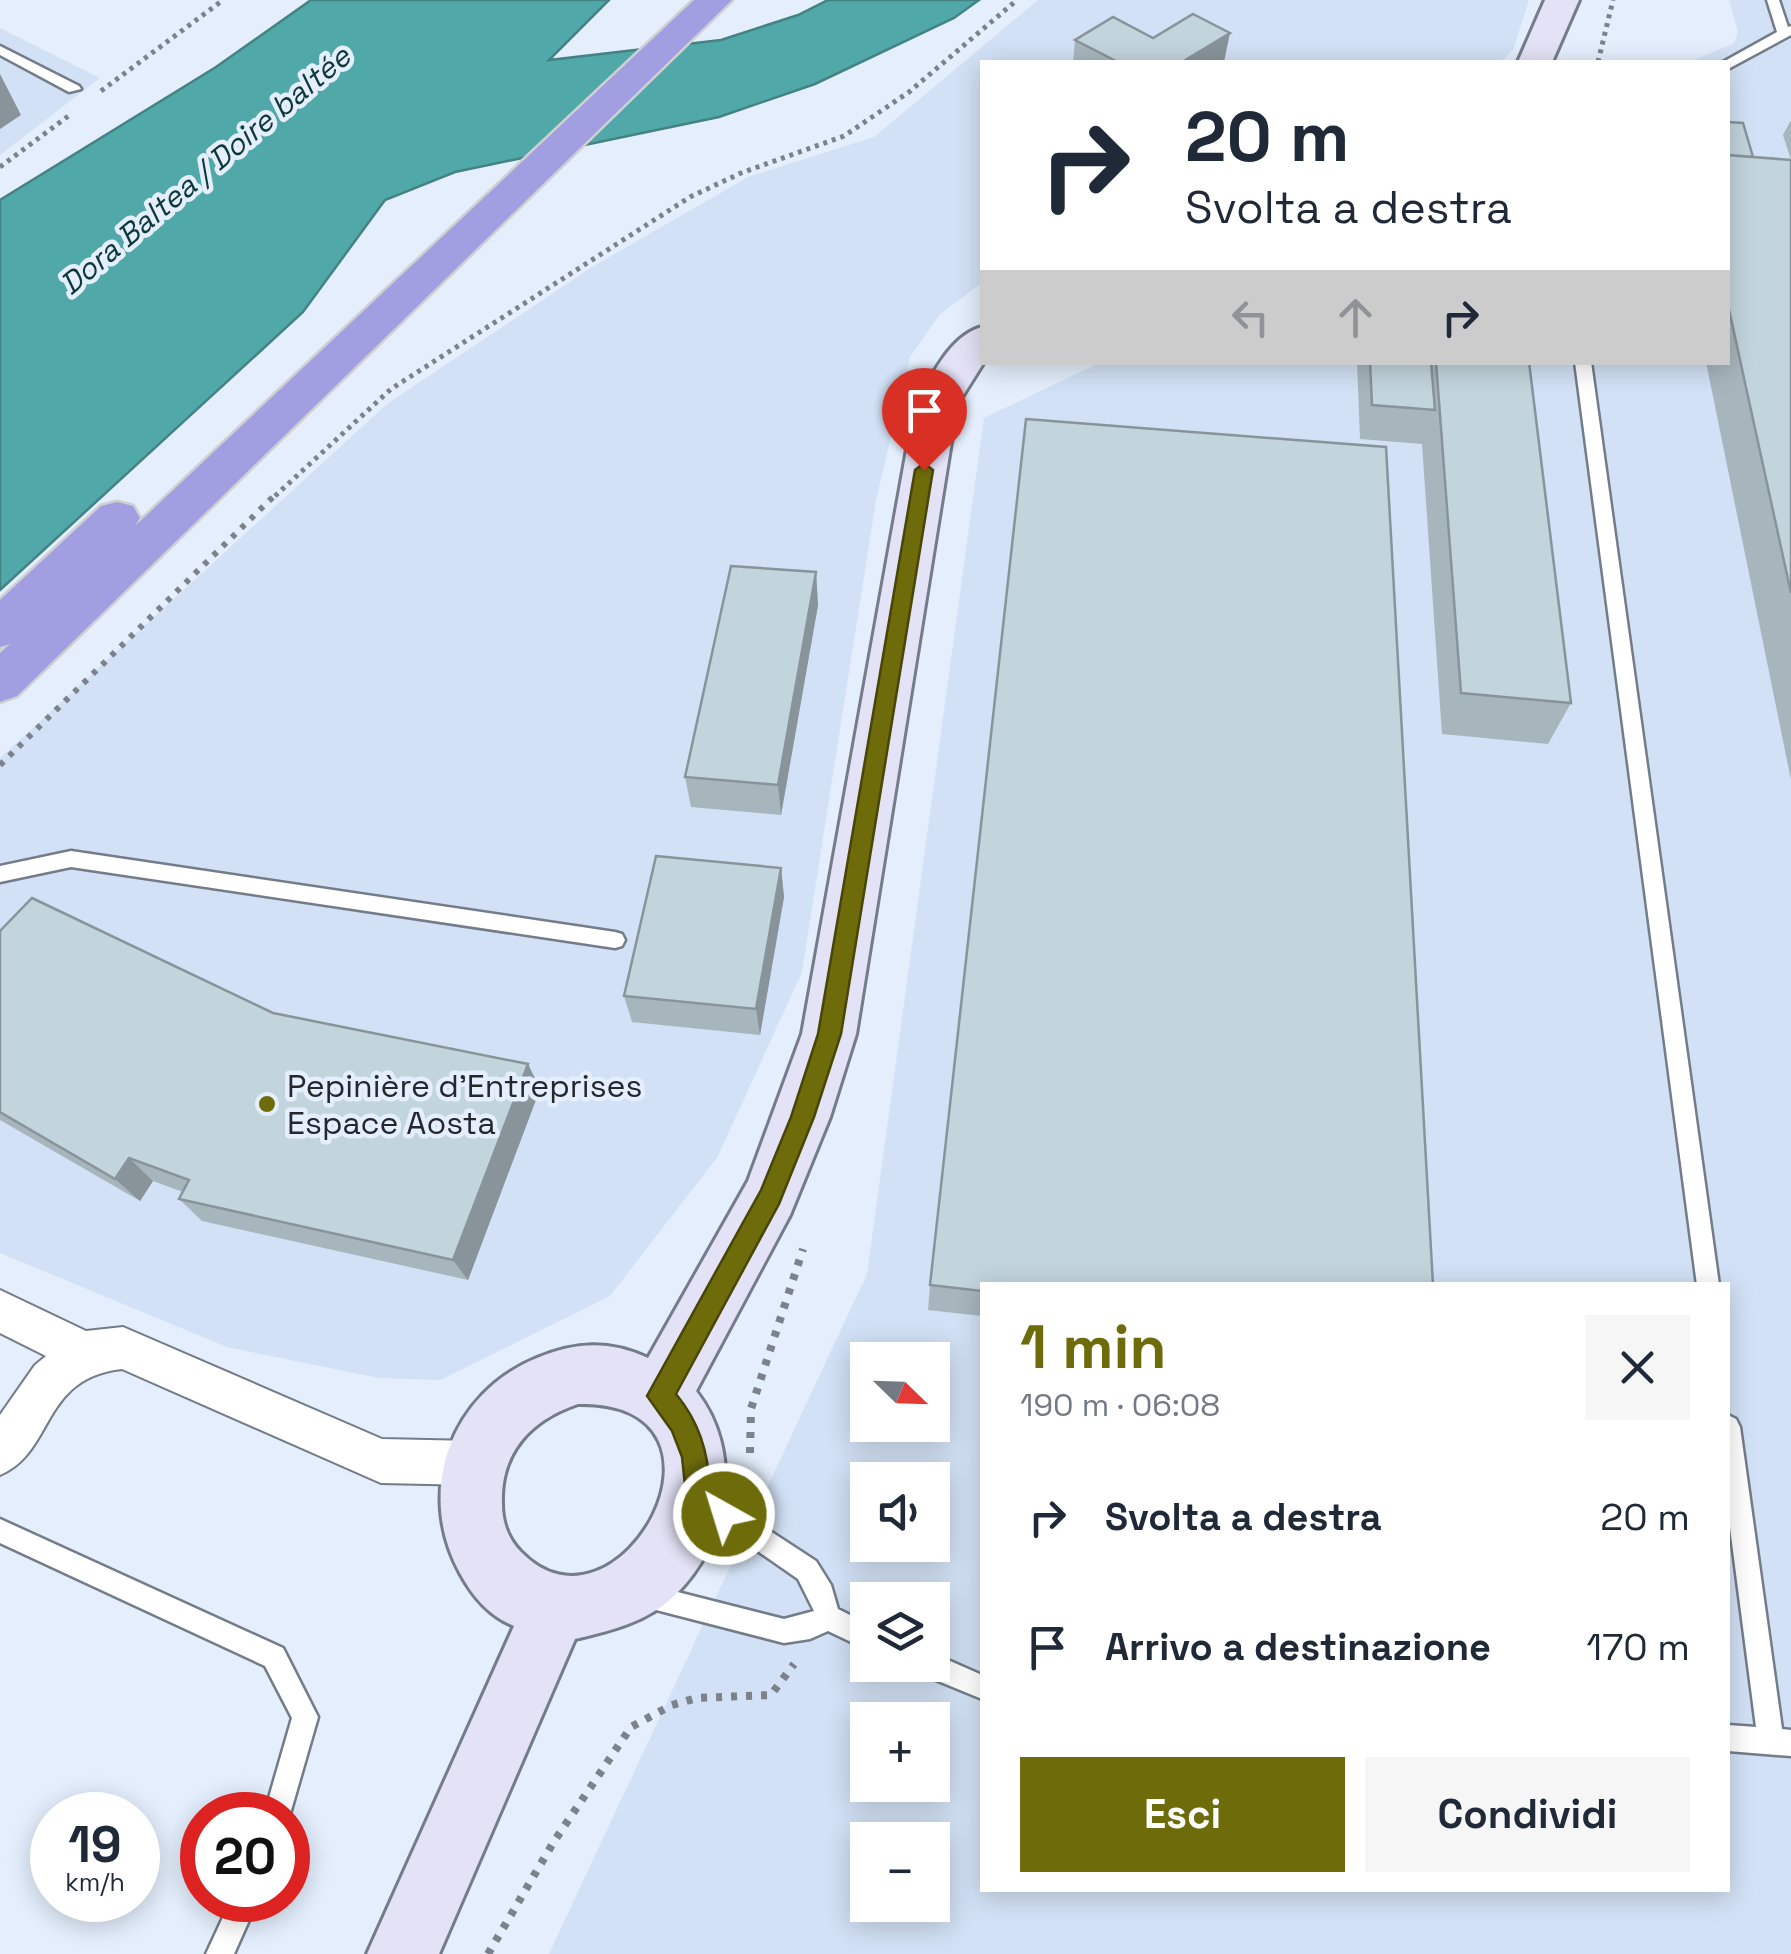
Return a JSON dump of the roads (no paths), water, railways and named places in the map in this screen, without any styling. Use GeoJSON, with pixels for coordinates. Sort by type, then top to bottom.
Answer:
{"type":"FeatureCollection","features":[{"type":"Feature","properties":{"kind":"highway"},"geometry":{"type":"LineString","coordinates":[[0,683],[296,373],[670,0]]}},
{"type":"Feature","properties":{"kind":"highway"},"geometry":{"type":"LineString","coordinates":[[296,373],[714,0]]}},
{"type":"Feature","properties":{"kind":"highway"},"geometry":{"type":"LineString","coordinates":[[0,628],[239,402]]}},
{"type":"Feature","properties":{"kind":"street"},"geometry":{"type":"LineString","coordinates":[[1536,60],[1562,0]]}},
{"type":"Feature","properties":{"kind":"street"},"geometry":{"type":"LineString","coordinates":[[660,1396],[770,1196],[802,1117],[829,1034],[936,405],[965,358],[980,342]]}},
{"type":"Feature","properties":{"kind":"street"},"geometry":{"type":"LineString","coordinates":[[0,1311],[84,1352],[123,1348],[381,1461],[474,1463]]}},
{"type":"Feature","properties":{"kind":"street"},"geometry":{"type":"LineString","coordinates":[[0,1453],[50,1380],[84,1352]]}},
{"type":"Feature","properties":{"kind":"street"},"geometry":{"type":"LineString","coordinates":[[578,1374],[622,1376],[660,1396],[682,1423],[689,1440],[695,1457],[696,1495],[685,1532],[662,1566],[630,1592],[593,1606],[554,1608],[520,1596],[491,1572],[474,1539],[467,1502],[474,1463],[497,1420],[534,1390],[578,1374]]}},
{"type":"Feature","properties":{"kind":"street"},"geometry":{"type":"LineString","coordinates":[[404,1954],[554,1608]]}},
{"type":"Feature","properties":{"kind":"lane"},"geometry":{"type":"LineString","coordinates":[[1730,65],[1788,32],[1772,0]]}},
{"type":"Feature","properties":{"kind":"lane"},"geometry":{"type":"LineString","coordinates":[[0,50],[74,89]]}},
{"type":"Feature","properties":{"kind":"lane"},"geometry":{"type":"LineString","coordinates":[[1583,365],[1708,1282]]}},
{"type":"Feature","properties":{"kind":"lane"},"geometry":{"type":"LineString","coordinates":[[0,874],[71,860],[615,940]]}},
{"type":"Feature","properties":{"kind":"lane"},"geometry":{"type":"LineString","coordinates":[[1730,1439],[1780,1741],[1730,1738]]}},
{"type":"Feature","properties":{"kind":"lane"},"geometry":{"type":"LineString","coordinates":[[696,1495],[807,1570],[822,1594],[828,1617],[850,1629]]}},
{"type":"Feature","properties":{"kind":"lane"},"geometry":{"type":"LineString","coordinates":[[0,1531],[274,1657],[305,1718],[284,1792]]}},
{"type":"Feature","properties":{"kind":"lane"},"geometry":{"type":"LineString","coordinates":[[630,1592],[784,1631],[810,1627],[828,1617]]}},
{"type":"Feature","properties":{"kind":"lane"},"geometry":{"type":"LineString","coordinates":[[950,1673],[980,1686]]}},
{"type":"Feature","properties":{"kind":"lane"},"geometry":{"type":"LineString","coordinates":[[220,1954],[235,1922]]}},
{"type":"Feature","properties":{"kind":"water","name":"Dora Baltea / Doire baltée"},"geometry":{"type":"Polygon","coordinates":[[[311,0],[609,0],[549,60],[721,40],[798,15],[828,0],[979,0],[954,18],[815,84],[719,117],[455,172],[385,200],[303,312],[0,590],[0,200],[216,67],[311,0]]]}},
{"type":"Feature","properties":{"kind":"place","name":"Pepinière d'Entreprises Espace Aosta"},"geometry":{"type":"Point","coordinates":[267,1104]}}]}
